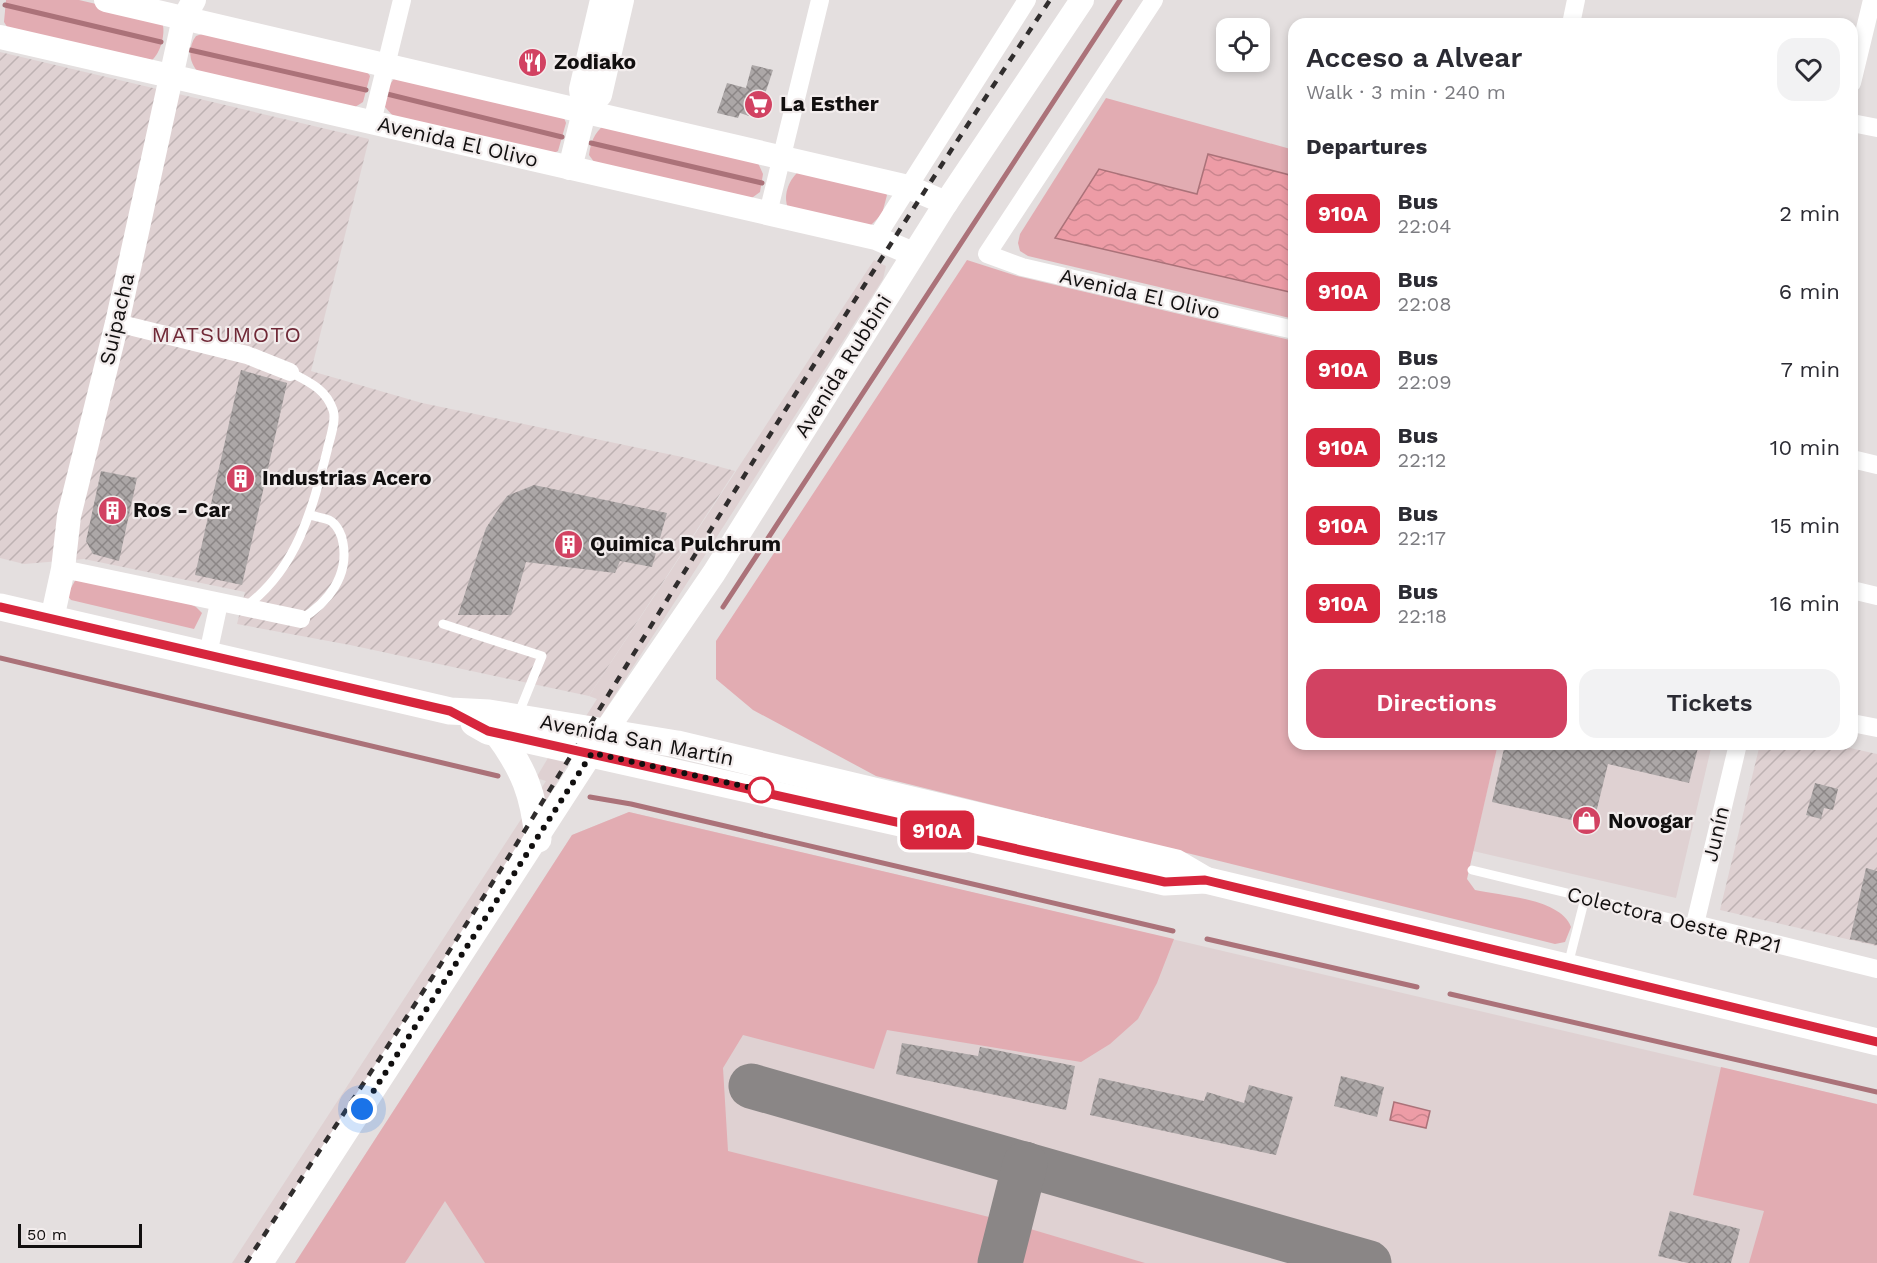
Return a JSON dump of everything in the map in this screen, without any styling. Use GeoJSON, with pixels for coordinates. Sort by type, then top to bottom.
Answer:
{"type":"FeatureCollection","features":[{"type":"Feature","properties":{"kind":"main road","name":"Avenida San Martín"},"geometry":{"type":"LineString","coordinates":[[0,607],[507,725],[599,743],[677,744],[1176,864],[1205,880],[1877,1042]]}},
{"type":"Feature","properties":{"kind":"main road"},"geometry":{"type":"LineString","coordinates":[[507,725],[536,814],[538,839]]}},
{"type":"Feature","properties":{"kind":"street"},"geometry":{"type":"LineString","coordinates":[[106,0],[186,6],[387,66],[908,187],[946,203]]}},
{"type":"Feature","properties":{"kind":"street"},"geometry":{"type":"LineString","coordinates":[[372,123],[402,0]]}},
{"type":"Feature","properties":{"kind":"street"},"geometry":{"type":"LineString","coordinates":[[570,168],[584,112],[581,89],[602,0]]}},
{"type":"Feature","properties":{"kind":"street"},"geometry":{"type":"LineString","coordinates":[[584,112],[600,95],[622,0]]}},
{"type":"Feature","properties":{"kind":"street"},"geometry":{"type":"LineString","coordinates":[[768,213],[820,0]]}},
{"type":"Feature","properties":{"kind":"street"},"geometry":{"type":"LineString","coordinates":[[876,238],[1028,0]]}},
{"type":"Feature","properties":{"kind":"street","name":"Avenida Rubbini"},"geometry":{"type":"LineString","coordinates":[[261,1263],[599,743],[714,573],[913,254],[1082,0]]}},
{"type":"Feature","properties":{"kind":"street","name":"Avenida El Olivo"},"geometry":{"type":"LineString","coordinates":[[1154,0],[987,254],[1022,267],[1288,329]]}},
{"type":"Feature","properties":{"kind":"street"},"geometry":{"type":"LineString","coordinates":[[1572,18],[1576,0]]}},
{"type":"Feature","properties":{"kind":"street"},"geometry":{"type":"LineString","coordinates":[[1858,58],[1872,0]]}},
{"type":"Feature","properties":{"kind":"street","name":"Suipacha"},"geometry":{"type":"LineString","coordinates":[[52,619],[63,569],[69,516],[117,323],[186,6]]}},
{"type":"Feature","properties":{"kind":"street","name":"Avenida El Olivo"},"geometry":{"type":"LineString","coordinates":[[0,37],[876,238],[913,254]]}},
{"type":"Feature","properties":{"kind":"street"},"geometry":{"type":"LineString","coordinates":[[1858,124],[1877,128]]}},
{"type":"Feature","properties":{"kind":"street"},"geometry":{"type":"LineString","coordinates":[[117,323],[247,355],[290,372]]}},
{"type":"Feature","properties":{"kind":"street"},"geometry":{"type":"LineString","coordinates":[[1858,460],[1877,465]]}},
{"type":"Feature","properties":{"kind":"street"},"geometry":{"type":"LineString","coordinates":[[63,569],[243,609],[301,619]]}},
{"type":"Feature","properties":{"kind":"street"},"geometry":{"type":"LineString","coordinates":[[1858,591],[1877,596]]}},
{"type":"Feature","properties":{"kind":"street"},"geometry":{"type":"LineString","coordinates":[[208,654],[219,603]]}},
{"type":"Feature","properties":{"kind":"street"},"geometry":{"type":"LineString","coordinates":[[1858,724],[1877,729]]}},
{"type":"Feature","properties":{"kind":"street","name":"Junín"},"geometry":{"type":"LineString","coordinates":[[1695,924],[1737,750]]}},
{"type":"Feature","properties":{"kind":"street","name":"Colectora Oeste RP21"},"geometry":{"type":"LineString","coordinates":[[1695,924],[1877,969]]}},
{"type":"Feature","properties":{"kind":"lane"},"geometry":{"type":"LineString","coordinates":[[243,609],[267,591],[311,515],[334,412],[321,389],[290,372]]}},
{"type":"Feature","properties":{"kind":"lane"},"geometry":{"type":"LineString","coordinates":[[301,619],[318,609],[336,587],[346,559],[342,535],[331,521],[311,515]]}},
{"type":"Feature","properties":{"kind":"lane"},"geometry":{"type":"LineString","coordinates":[[443,624],[542,656],[507,725]]}},
{"type":"Feature","properties":{"kind":"lane","name":"Colectora Oeste RP21"},"geometry":{"type":"LineString","coordinates":[[1472,870],[1695,924]]}},
{"type":"Feature","properties":{"kind":"lane"},"geometry":{"type":"LineString","coordinates":[[1567,968],[1585,898]]}},
{"type":"Feature","properties":{"kind":"shaded area"},"geometry":{"type":"Polygon","coordinates":[[[6,0],[79,0],[156,18],[162,21],[162,42],[152,60],[9,30],[4,22],[6,0]]]}},
{"type":"Feature","properties":{"kind":"shaded area"},"geometry":{"type":"Polygon","coordinates":[[[202,34],[363,66],[370,76],[363,102],[352,109],[199,73],[193,65],[190,50],[196,36],[202,34]]]}},
{"type":"Feature","properties":{"kind":"shaded area"},"geometry":{"type":"Polygon","coordinates":[[[0,52],[369,139],[311,371],[422,403],[687,458],[735,471],[589,696],[350,645],[237,624],[245,592],[84,559],[24,564],[0,558],[0,52]]]}},
{"type":"Feature","properties":{"kind":"shaded area"},"geometry":{"type":"Polygon","coordinates":[[[400,74],[563,115],[566,123],[558,151],[550,155],[393,116],[385,107],[386,97],[391,84],[400,74]]]}},
{"type":"Feature","properties":{"kind":"shaded area"},"geometry":{"type":"Polygon","coordinates":[[[1106,98],[1288,148],[1288,318],[1028,256],[1020,251],[1018,243],[1020,234],[1106,98]]]}},
{"type":"Feature","properties":{"kind":"shaded area"},"geometry":{"type":"Polygon","coordinates":[[[604,125],[758,163],[763,174],[760,192],[749,200],[597,166],[589,155],[595,135],[604,125]]]}},
{"type":"Feature","properties":{"kind":"shaded area"},"geometry":{"type":"Polygon","coordinates":[[[798,172],[882,188],[887,195],[882,214],[869,227],[788,208],[787,189],[798,172]]]}},
{"type":"Feature","properties":{"kind":"shaded area"},"geometry":{"type":"Polygon","coordinates":[[[874,260],[886,266],[883,279],[598,721],[586,716],[597,699],[589,696],[874,260]]]}},
{"type":"Feature","properties":{"kind":"shaded area"},"geometry":{"type":"Polygon","coordinates":[[[967,260],[1017,276],[1288,340],[1288,750],[1497,750],[1467,879],[1475,890],[1530,900],[1556,910],[1571,927],[1565,942],[1555,944],[876,776],[753,710],[716,679],[716,641],[967,260]]]}},
{"type":"Feature","properties":{"kind":"shaded area"},"geometry":{"type":"Polygon","coordinates":[[[76,579],[182,600],[202,613],[194,629],[71,600],[67,595],[76,579]]]}},
{"type":"Feature","properties":{"kind":"shaded area","name":"Novogar"},"geometry":{"type":"Polygon","coordinates":[[[1497,750],[1711,750],[1676,898],[1473,851],[1497,750]]]}},
{"type":"Feature","properties":{"kind":"shaded area"},"geometry":{"type":"Polygon","coordinates":[[[1759,750],[1858,750],[1877,754],[1877,946],[1720,910],[1759,750]]]}},
{"type":"Feature","properties":{"kind":"shaded area"},"geometry":{"type":"Polygon","coordinates":[[[551,753],[572,757],[491,892],[250,1263],[232,1263],[546,781],[536,778],[551,753]]]}},
{"type":"Feature","properties":{"kind":"shaded area"},"geometry":{"type":"Polygon","coordinates":[[[629,812],[1877,1104],[1877,1263],[295,1263],[572,835],[629,812]]]}},
{"type":"Feature","properties":{"kind":"shaded area"},"geometry":{"type":"Polygon","coordinates":[[[629,812],[1174,939],[1157,983],[1138,1019],[1110,1044],[1081,1062],[887,1030],[874,1069],[743,1035],[723,1068],[728,1151],[989,1217],[978,1263],[485,1263],[445,1201],[405,1263],[295,1263],[572,835],[629,812]]]}},
{"type":"Feature","properties":{"kind":"shaded area"},"geometry":{"type":"Polygon","coordinates":[[[1721,1067],[1877,1104],[1877,1263],[1749,1263],[1764,1211],[1693,1195],[1721,1067]]]}},
{"type":"Feature","properties":{"kind":"shaded area"},"geometry":{"type":"Polygon","coordinates":[[[1027,1228],[1145,1263],[1019,1263],[1027,1228]]]}},
{"type":"Feature","properties":{"kind":"water"},"geometry":{"type":"Polygon","coordinates":[[[1208,154],[1288,174],[1288,292],[1055,238],[1099,169],[1197,194],[1208,154]]]}},
{"type":"Feature","properties":{"kind":"water"},"geometry":{"type":"Polygon","coordinates":[[[1394,1102],[1430,1111],[1426,1128],[1390,1120],[1394,1102]]]}},
{"type":"Feature","properties":{"kind":"building"},"geometry":{"type":"Polygon","coordinates":[[[752,65],[773,70],[765,94],[768,95],[762,117],[757,115],[755,118],[740,113],[738,118],[717,113],[727,83],[746,88],[752,65]]]}},
{"type":"Feature","properties":{"kind":"building","name":"Industrias Acero"},"geometry":{"type":"Polygon","coordinates":[[[241,370],[287,383],[242,585],[195,575],[241,370]]]}},
{"type":"Feature","properties":{"kind":"building","name":"Ros - Car"},"geometry":{"type":"Polygon","coordinates":[[[101,471],[137,478],[119,561],[93,554],[86,541],[101,471]]]}},
{"type":"Feature","properties":{"kind":"building","name":"Quimica Pulchrum"},"geometry":{"type":"Polygon","coordinates":[[[534,485],[667,513],[652,567],[620,561],[615,573],[526,562],[511,615],[458,615],[486,528],[507,496],[534,485]]]}},
{"type":"Feature","properties":{"kind":"building"},"geometry":{"type":"Polygon","coordinates":[[[1504,750],[1697,750],[1689,783],[1608,764],[1593,825],[1492,802],[1504,750]]]}},
{"type":"Feature","properties":{"kind":"building"},"geometry":{"type":"Polygon","coordinates":[[[1815,783],[1838,789],[1833,810],[1824,808],[1821,819],[1806,815],[1815,783]]]}},
{"type":"Feature","properties":{"kind":"building"},"geometry":{"type":"Polygon","coordinates":[[[1866,868],[1877,871],[1877,945],[1850,939],[1866,868]]]}},
{"type":"Feature","properties":{"kind":"building"},"geometry":{"type":"Polygon","coordinates":[[[902,1043],[978,1056],[980,1047],[1075,1066],[1066,1110],[896,1074],[902,1043]]]}},
{"type":"Feature","properties":{"kind":"building"},"geometry":{"type":"Polygon","coordinates":[[[1341,1076],[1384,1087],[1377,1117],[1334,1106],[1341,1076]]]}},
{"type":"Feature","properties":{"kind":"building"},"geometry":{"type":"Polygon","coordinates":[[[1099,1078],[1204,1101],[1207,1092],[1244,1103],[1249,1085],[1293,1097],[1276,1155],[1090,1115],[1099,1078]]]}},
{"type":"Feature","properties":{"kind":"building"},"geometry":{"type":"Polygon","coordinates":[[[1670,1211],[1740,1229],[1731,1263],[1688,1263],[1658,1256],[1670,1211]]]}},
{"type":"Feature","properties":{"kind":"waterway"},"geometry":{"type":"LineString","coordinates":[[723,607],[1120,0]]}},
{"type":"Feature","properties":{"kind":"waterway"},"geometry":{"type":"LineString","coordinates":[[5,5],[161,42]]}},
{"type":"Feature","properties":{"kind":"waterway"},"geometry":{"type":"LineString","coordinates":[[190,50],[366,90]]}},
{"type":"Feature","properties":{"kind":"waterway"},"geometry":{"type":"LineString","coordinates":[[387,94],[562,137]]}},
{"type":"Feature","properties":{"kind":"waterway"},"geometry":{"type":"LineString","coordinates":[[591,143],[762,183]]}},
{"type":"Feature","properties":{"kind":"waterway"},"geometry":{"type":"LineString","coordinates":[[0,658],[498,776]]}},
{"type":"Feature","properties":{"kind":"waterway"},"geometry":{"type":"LineString","coordinates":[[590,797],[631,804],[1173,931]]}},
{"type":"Feature","properties":{"kind":"waterway"},"geometry":{"type":"LineString","coordinates":[[1207,939],[1417,987]]}},
{"type":"Feature","properties":{"kind":"waterway"},"geometry":{"type":"LineString","coordinates":[[1450,994],[1877,1092]]}},
{"type":"Feature","properties":{"kind":"taxiway"},"geometry":{"type":"LineString","coordinates":[[751,1086],[1369,1263]]}},
{"type":"Feature","properties":{"kind":"taxiway"},"geometry":{"type":"LineString","coordinates":[[1000,1263],[1025,1164]]}},
{"type":"Feature","properties":{"kind":"railway"},"geometry":{"type":"LineString","coordinates":[[246,1263],[464,927],[789,405],[918,201],[1050,0]]}},
{"type":"Feature","properties":{"kind":"bus line","name":"910A"},"geometry":{"type":"LineString","coordinates":[[0,607],[450,711],[488,731],[1165,882],[1205,880],[1877,1042]]}},
{"type":"Feature","properties":{"kind":"place","name":"Zodiako"},"geometry":{"type":"Point","coordinates":[533,62]}},
{"type":"Feature","properties":{"kind":"place","name":"La Esther"},"geometry":{"type":"Point","coordinates":[759,104]}},
{"type":"Feature","properties":{"kind":"place","name":"Industrias Acero"},"geometry":{"type":"Point","coordinates":[241,478]}},
{"type":"Feature","properties":{"kind":"place","name":"Ros - Car"},"geometry":{"type":"Point","coordinates":[112,510]}},
{"type":"Feature","properties":{"kind":"place","name":"Quimica Pulchrum"},"geometry":{"type":"Point","coordinates":[569,544]}},
{"type":"Feature","properties":{"kind":"place","name":"Novogar"},"geometry":{"type":"Point","coordinates":[1587,821]}},
{"type":"Feature","properties":{"kind":"district","name":"MATSUMOTO"},"geometry":{"type":"Point","coordinates":[227,334]}},
{"type":"Feature","properties":{"kind":"route"},"geometry":{"type":"LineString","coordinates":[[362,1109],[592,753],[761,790]]}}]}
